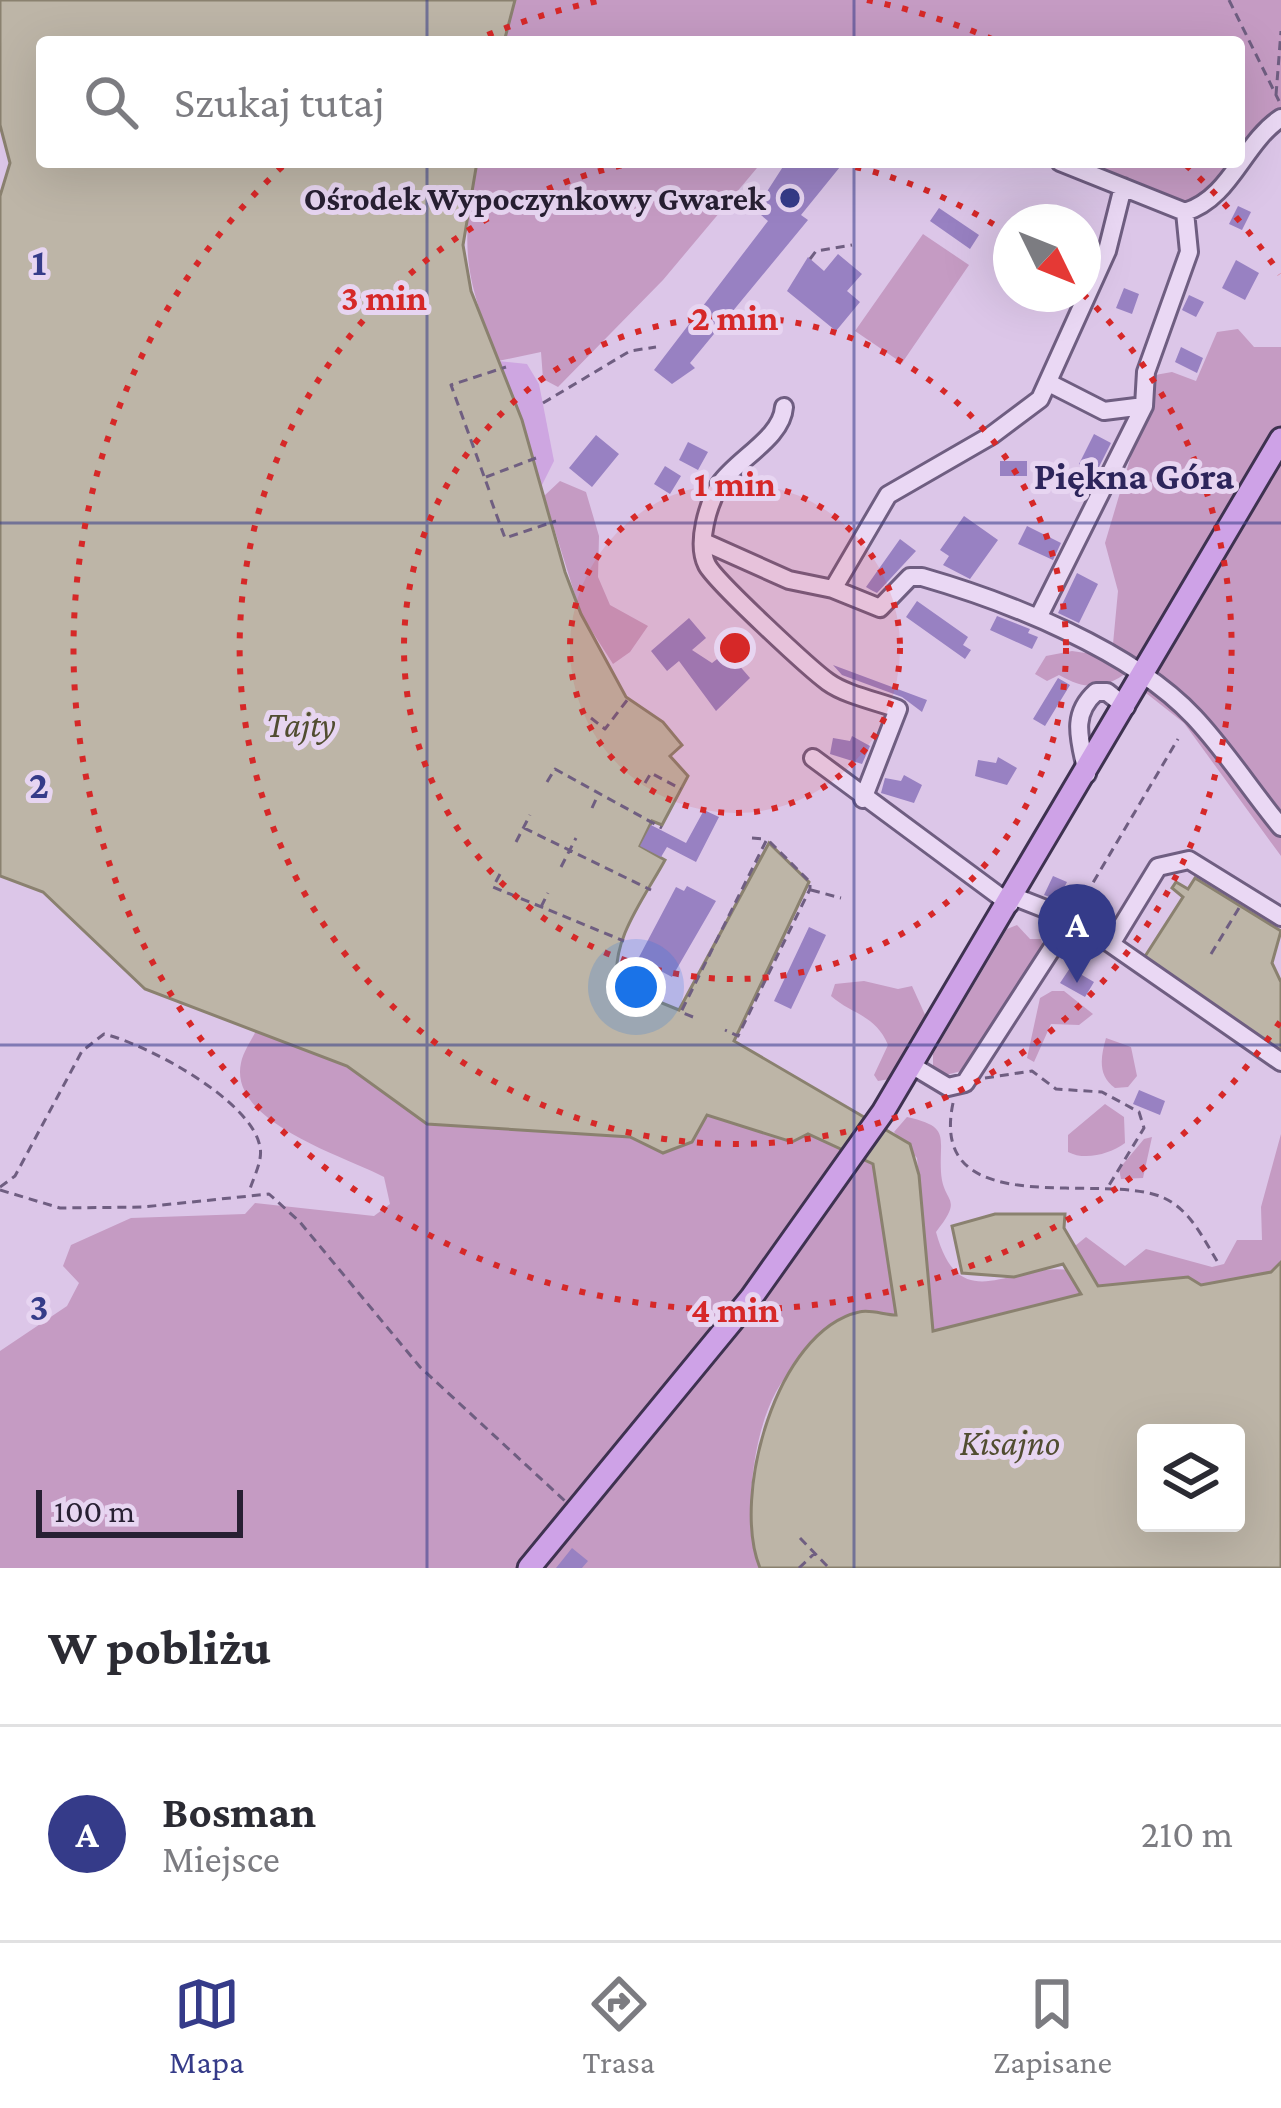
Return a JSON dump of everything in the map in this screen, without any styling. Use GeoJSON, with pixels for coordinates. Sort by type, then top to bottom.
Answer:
{"type":"FeatureCollection","features":[{"type":"Feature","properties":{"kind":"main road"},"geometry":{"type":"LineString","coordinates":[[529,1568],[751,1298],[883,1112],[1144,678],[1281,439]]}},
{"type":"Feature","properties":{"kind":"street"},"geometry":{"type":"LineString","coordinates":[[1245,157],[1281,118]]}},
{"type":"Feature","properties":{"kind":"street"},"geometry":{"type":"LineString","coordinates":[[1075,168],[1185,212]]}},
{"type":"Feature","properties":{"kind":"street"},"geometry":{"type":"LineString","coordinates":[[1185,212],[1215,195],[1236,168]]}},
{"type":"Feature","properties":{"kind":"street"},"geometry":{"type":"LineString","coordinates":[[832,589],[888,495],[1015,419],[1051,384],[1107,251],[1124,187]]}},
{"type":"Feature","properties":{"kind":"street"},"geometry":{"type":"LineString","coordinates":[[1039,616],[1144,406],[1146,372],[1189,252],[1185,212]]}},
{"type":"Feature","properties":{"kind":"street"},"geometry":{"type":"LineString","coordinates":[[1051,384],[1104,411],[1144,406]]}},
{"type":"Feature","properties":{"kind":"street"},"geometry":{"type":"LineString","coordinates":[[784,406],[775,429],[722,481],[712,500],[704,542],[706,565],[828,682],[898,709],[863,799]]}},
{"type":"Feature","properties":{"kind":"street"},"geometry":{"type":"LineString","coordinates":[[704,542],[789,580],[832,589],[880,608],[910,577],[922,577],[1039,616],[1144,678],[1192,715],[1281,827]]}},
{"type":"Feature","properties":{"kind":"street"},"geometry":{"type":"LineString","coordinates":[[1087,774],[1077,718],[1083,704],[1096,692],[1107,692],[1126,707]]}},
{"type":"Feature","properties":{"kind":"street"},"geometry":{"type":"LineString","coordinates":[[813,758],[863,799],[1012,900],[1071,919],[1281,1062]]}},
{"type":"Feature","properties":{"kind":"street"},"geometry":{"type":"LineString","coordinates":[[1111,944],[1158,867],[1189,860],[1281,917]]}},
{"type":"Feature","properties":{"kind":"street"},"geometry":{"type":"LineString","coordinates":[[913,1066],[956,1089],[971,1074],[1071,919]]}},
{"type":"Feature","properties":{"kind":"path"},"geometry":{"type":"LineString","coordinates":[[1229,0],[1281,106]]}},
{"type":"Feature","properties":{"kind":"path"},"geometry":{"type":"LineString","coordinates":[[1276,95],[1281,32]]}},
{"type":"Feature","properties":{"kind":"path"},"geometry":{"type":"LineString","coordinates":[[810,260],[816,251],[852,245]]}},
{"type":"Feature","properties":{"kind":"path"},"geometry":{"type":"LineString","coordinates":[[542,403],[630,351],[656,347]]}},
{"type":"Feature","properties":{"kind":"path"},"geometry":{"type":"LineString","coordinates":[[489,490],[451,385],[506,367]]}},
{"type":"Feature","properties":{"kind":"path"},"geometry":{"type":"LineString","coordinates":[[484,478],[536,458]]}},
{"type":"Feature","properties":{"kind":"path"},"geometry":{"type":"LineString","coordinates":[[491,500],[505,538],[556,521]]}},
{"type":"Feature","properties":{"kind":"path"},"geometry":{"type":"LineString","coordinates":[[591,718],[604,729],[628,699]]}},
{"type":"Feature","properties":{"kind":"path"},"geometry":{"type":"LineString","coordinates":[[1071,919],[1178,739]]}},
{"type":"Feature","properties":{"kind":"path"},"geometry":{"type":"LineString","coordinates":[[548,782],[555,769],[662,828]]}},
{"type":"Feature","properties":{"kind":"path"},"geometry":{"type":"LineString","coordinates":[[645,783],[651,773],[681,789]]}},
{"type":"Feature","properties":{"kind":"path"},"geometry":{"type":"LineString","coordinates":[[592,808],[598,796]]}},
{"type":"Feature","properties":{"kind":"path"},"geometry":{"type":"LineString","coordinates":[[516,842],[530,815]]}},
{"type":"Feature","properties":{"kind":"path"},"geometry":{"type":"LineString","coordinates":[[524,828],[651,890]]}},
{"type":"Feature","properties":{"kind":"path"},"geometry":{"type":"LineString","coordinates":[[561,867],[576,838]]}},
{"type":"Feature","properties":{"kind":"path"},"geometry":{"type":"LineString","coordinates":[[725,1030],[738,1036],[810,889],[810,882],[767,839],[752,838]]}},
{"type":"Feature","properties":{"kind":"path"},"geometry":{"type":"LineString","coordinates":[[693,1017],[681,1012],[767,839]]}},
{"type":"Feature","properties":{"kind":"path"},"geometry":{"type":"LineString","coordinates":[[500,874],[493,887],[624,941]]}},
{"type":"Feature","properties":{"kind":"path"},"geometry":{"type":"LineString","coordinates":[[810,889],[841,898]]}},
{"type":"Feature","properties":{"kind":"path"},"geometry":{"type":"LineString","coordinates":[[541,907],[548,892]]}},
{"type":"Feature","properties":{"kind":"path"},"geometry":{"type":"LineString","coordinates":[[1211,954],[1240,906]]}},
{"type":"Feature","properties":{"kind":"path"},"geometry":{"type":"LineString","coordinates":[[0,1188],[15,1176],[82,1051],[104,1034],[130,1041],[192,1074],[251,1127],[260,1144],[260,1158],[248,1194]]}},
{"type":"Feature","properties":{"kind":"path"},"geometry":{"type":"LineString","coordinates":[[971,1074],[986,1078],[1033,1070],[1056,1089],[1102,1091],[1139,1112],[1144,1128],[1111,1175],[1108,1189]]}},
{"type":"Feature","properties":{"kind":"path"},"geometry":{"type":"LineString","coordinates":[[956,1089],[951,1134],[982,1176],[1016,1186],[1108,1189],[1164,1198],[1197,1228],[1216,1261]]}},
{"type":"Feature","properties":{"kind":"path"},"geometry":{"type":"LineString","coordinates":[[0,1188],[60,1208],[143,1207],[268,1194],[299,1222],[420,1367],[575,1510]]}},
{"type":"Feature","properties":{"kind":"path"},"geometry":{"type":"LineString","coordinates":[[800,1538],[828,1567]]}},
{"type":"Feature","properties":{"kind":"path"},"geometry":{"type":"LineString","coordinates":[[799,1568],[814,1553]]}},
{"type":"Feature","properties":{"kind":"shaded area"},"geometry":{"type":"Polygon","coordinates":[[[515,0],[1281,0],[1281,109],[1262,120],[1245,144],[1245,36],[506,36],[515,0]]]}},
{"type":"Feature","properties":{"kind":"shaded area"},"geometry":{"type":"Polygon","coordinates":[[[476,168],[757,168],[663,280],[558,387],[543,379],[541,352],[498,361],[473,285],[468,219],[476,168]]]}},
{"type":"Feature","properties":{"kind":"shaded area"},"geometry":{"type":"Polygon","coordinates":[[[1094,168],[1226,168],[1204,194],[1185,204],[1094,168]]]}},
{"type":"Feature","properties":{"kind":"shaded area"},"geometry":{"type":"Polygon","coordinates":[[[923,234],[969,265],[902,363],[855,331],[923,234]]]}},
{"type":"Feature","properties":{"kind":"shaded area"},"geometry":{"type":"Polygon","coordinates":[[[1238,329],[1254,347],[1281,347],[1281,856],[1184,723],[1146,693],[1156,679],[1136,666],[1099,686],[1059,675],[1047,681],[1035,674],[1046,656],[1072,651],[1099,655],[1113,644],[1118,591],[1105,543],[1155,375],[1172,372],[1196,381],[1217,332],[1238,329]]]}},
{"type":"Feature","properties":{"kind":"shaded area"},"geometry":{"type":"Polygon","coordinates":[[[560,481],[586,492],[599,536],[598,577],[610,605],[648,626],[630,652],[613,664],[581,614],[544,496],[560,481]]]}},
{"type":"Feature","properties":{"kind":"shaded area"},"geometry":{"type":"Polygon","coordinates":[[[1017,925],[1030,939],[1041,939],[1044,950],[965,1070],[946,1075],[933,1066],[933,1054],[1007,929],[1017,925]]]}},
{"type":"Feature","properties":{"kind":"shaded area"},"geometry":{"type":"Polygon","coordinates":[[[864,981],[898,989],[912,986],[927,1019],[890,1079],[878,1081],[874,1075],[888,1045],[883,1035],[831,996],[835,984],[864,981]]]}},
{"type":"Feature","properties":{"kind":"shaded area"},"geometry":{"type":"Polygon","coordinates":[[[1064,991],[1093,1014],[1079,1025],[1051,1024],[1034,1062],[1027,1058],[1040,998],[1064,991]]]}},
{"type":"Feature","properties":{"kind":"shaded area"},"geometry":{"type":"Polygon","coordinates":[[[257,1029],[347,1066],[428,1124],[631,1137],[663,1152],[692,1142],[707,1115],[792,1142],[807,1134],[873,1164],[896,1316],[818,1351],[781,1383],[769,1406],[754,1462],[751,1521],[760,1568],[0,1568],[0,1351],[67,1306],[79,1283],[63,1266],[71,1245],[131,1218],[245,1214],[255,1203],[374,1216],[390,1204],[384,1177],[293,1134],[252,1103],[242,1084],[241,1063],[257,1029]]]}},
{"type":"Feature","properties":{"kind":"shaded area"},"geometry":{"type":"Polygon","coordinates":[[[1106,1038],[1131,1047],[1137,1076],[1128,1087],[1115,1088],[1105,1077],[1106,1038]]]}},
{"type":"Feature","properties":{"kind":"shaded area"},"geometry":{"type":"Polygon","coordinates":[[[1105,1104],[1124,1117],[1125,1143],[1097,1155],[1068,1152],[1068,1135],[1105,1104]]]}},
{"type":"Feature","properties":{"kind":"shaded area"},"geometry":{"type":"Polygon","coordinates":[[[907,1117],[931,1125],[940,1135],[941,1172],[951,1205],[936,1232],[946,1259],[959,1274],[973,1281],[989,1281],[1069,1270],[1106,1334],[933,1331],[917,1158],[894,1132],[907,1117]]]}},
{"type":"Feature","properties":{"kind":"shaded area"},"geometry":{"type":"Polygon","coordinates":[[[1281,1134],[1281,1322],[1097,1286],[1075,1246],[1086,1237],[1125,1266],[1146,1249],[1212,1267],[1224,1264],[1237,1240],[1262,1240],[1261,1207],[1281,1134]]]}},
{"type":"Feature","properties":{"kind":"shaded area"},"geometry":{"type":"Polygon","coordinates":[[[1152,1137],[1143,1178],[1121,1179],[1119,1169],[1144,1139],[1152,1137]]]}},
{"type":"Feature","properties":{"kind":"sand"},"geometry":{"type":"Polygon","coordinates":[[[498,361],[527,364],[539,384],[554,461],[541,487],[498,361]]]}},
{"type":"Feature","properties":{"kind":"water","name":"Tajty"},"geometry":{"type":"Polygon","coordinates":[[[0,0],[515,0],[506,36],[36,36],[36,168],[476,168],[463,245],[471,291],[522,420],[565,572],[581,614],[626,697],[663,722],[682,745],[670,756],[688,776],[662,825],[652,821],[640,846],[665,860],[624,936],[618,985],[679,1010],[769,843],[809,882],[734,1041],[910,1144],[919,1175],[933,1331],[1081,1294],[1063,1264],[1014,1277],[962,1273],[952,1226],[995,1214],[1065,1214],[1064,1228],[1098,1286],[1188,1277],[1201,1285],[1271,1272],[1281,1262],[1281,1568],[760,1568],[753,1537],[757,1461],[784,1383],[804,1350],[830,1326],[863,1311],[896,1315],[873,1164],[808,1134],[792,1142],[707,1115],[692,1142],[663,1153],[630,1137],[427,1124],[347,1066],[145,989],[43,892],[0,876],[0,196],[10,163],[0,125],[0,0]]]}},
{"type":"Feature","properties":{"kind":"water"},"geometry":{"type":"Polygon","coordinates":[[[1195,878],[1281,931],[1272,963],[1281,982],[1281,1056],[1142,961],[1183,897],[1172,888],[1176,882],[1188,889],[1195,878]]]}},
{"type":"Feature","properties":{"kind":"building"},"geometry":{"type":"Polygon","coordinates":[[[782,168],[839,168],[801,215],[808,220],[690,363],[695,368],[672,384],[654,370],[768,221],[755,210],[782,168]]]}},
{"type":"Feature","properties":{"kind":"building"},"geometry":{"type":"Polygon","coordinates":[[[1238,206],[1251,212],[1242,230],[1229,224],[1238,206]]]}},
{"type":"Feature","properties":{"kind":"building"},"geometry":{"type":"Polygon","coordinates":[[[939,208],[979,235],[970,249],[930,221],[939,208]]]}},
{"type":"Feature","properties":{"kind":"building"},"geometry":{"type":"Polygon","coordinates":[[[838,254],[862,274],[847,291],[860,302],[836,331],[787,291],[808,257],[824,271],[838,254]]]}},
{"type":"Feature","properties":{"kind":"building"},"geometry":{"type":"Polygon","coordinates":[[[1236,260],[1259,273],[1245,300],[1222,288],[1236,260]]]}},
{"type":"Feature","properties":{"kind":"building"},"geometry":{"type":"Polygon","coordinates":[[[1124,288],[1139,294],[1132,314],[1116,308],[1124,288]]]}},
{"type":"Feature","properties":{"kind":"building"},"geometry":{"type":"Polygon","coordinates":[[[1189,295],[1204,302],[1196,317],[1182,310],[1189,295]]]}},
{"type":"Feature","properties":{"kind":"building"},"geometry":{"type":"Polygon","coordinates":[[[1181,347],[1203,358],[1197,373],[1175,362],[1181,347]]]}},
{"type":"Feature","properties":{"kind":"building"},"geometry":{"type":"Polygon","coordinates":[[[1094,434],[1111,443],[1096,473],[1079,464],[1094,434]]]}},
{"type":"Feature","properties":{"kind":"building"},"geometry":{"type":"Polygon","coordinates":[[[596,435],[619,454],[592,487],[569,468],[596,435]]]}},
{"type":"Feature","properties":{"kind":"building"},"geometry":{"type":"Polygon","coordinates":[[[688,442],[708,452],[698,470],[679,460],[688,442]]]}},
{"type":"Feature","properties":{"kind":"building"},"geometry":{"type":"Polygon","coordinates":[[[1000,461],[1027,461],[1027,476],[1000,476],[1000,461]]]}},
{"type":"Feature","properties":{"kind":"building"},"geometry":{"type":"Polygon","coordinates":[[[665,466],[681,476],[670,494],[654,484],[665,466]]]}},
{"type":"Feature","properties":{"kind":"building"},"geometry":{"type":"Polygon","coordinates":[[[964,516],[998,540],[970,579],[943,565],[949,556],[940,550],[964,516]]]}},
{"type":"Feature","properties":{"kind":"building"},"geometry":{"type":"Polygon","coordinates":[[[1027,526],[1061,543],[1053,560],[1018,544],[1027,526]]]}},
{"type":"Feature","properties":{"kind":"building"},"geometry":{"type":"Polygon","coordinates":[[[900,539],[916,551],[877,593],[866,587],[900,539]]]}},
{"type":"Feature","properties":{"kind":"building"},"geometry":{"type":"Polygon","coordinates":[[[1077,573],[1098,584],[1079,623],[1058,613],[1077,573]]]}},
{"type":"Feature","properties":{"kind":"building"},"geometry":{"type":"Polygon","coordinates":[[[917,601],[968,637],[963,645],[971,650],[965,659],[906,617],[917,601]]]}},
{"type":"Feature","properties":{"kind":"building"},"geometry":{"type":"Polygon","coordinates":[[[997,616],[1030,629],[1028,633],[1038,637],[1032,649],[990,630],[997,616]]]}},
{"type":"Feature","properties":{"kind":"building"},"geometry":{"type":"Polygon","coordinates":[[[689,618],[706,638],[692,650],[712,663],[721,656],[730,666],[725,649],[750,678],[716,711],[679,661],[667,671],[651,651],[689,618]]]}},
{"type":"Feature","properties":{"kind":"building"},"geometry":{"type":"Polygon","coordinates":[[[833,665],[927,700],[922,712],[902,697],[842,675],[833,665]]]}},
{"type":"Feature","properties":{"kind":"building"},"geometry":{"type":"Polygon","coordinates":[[[1058,678],[1070,685],[1045,726],[1033,719],[1058,678]]]}},
{"type":"Feature","properties":{"kind":"building"},"geometry":{"type":"Polygon","coordinates":[[[852,736],[870,746],[862,764],[830,754],[833,738],[850,741],[852,736]]]}},
{"type":"Feature","properties":{"kind":"building"},"geometry":{"type":"Polygon","coordinates":[[[998,757],[1017,768],[1007,785],[975,776],[978,760],[996,763],[998,757]]]}},
{"type":"Feature","properties":{"kind":"building"},"geometry":{"type":"Polygon","coordinates":[[[904,775],[922,785],[914,803],[881,793],[885,778],[901,781],[904,775]]]}},
{"type":"Feature","properties":{"kind":"building"},"geometry":{"type":"Polygon","coordinates":[[[704,810],[719,817],[696,862],[667,847],[661,857],[640,846],[651,825],[686,843],[704,810]]]}},
{"type":"Feature","properties":{"kind":"building"},"geometry":{"type":"Polygon","coordinates":[[[1053,876],[1067,882],[1058,900],[1044,895],[1053,876]]]}},
{"type":"Feature","properties":{"kind":"building"},"geometry":{"type":"Polygon","coordinates":[[[687,886],[716,901],[672,977],[638,959],[676,887],[684,891],[687,886]]]}},
{"type":"Feature","properties":{"kind":"building"},"geometry":{"type":"Polygon","coordinates":[[[809,927],[826,935],[791,1009],[774,1001],[809,927]]]}},
{"type":"Feature","properties":{"kind":"building"},"geometry":{"type":"Polygon","coordinates":[[[1070,968],[1094,982],[1085,997],[1060,983],[1070,968]]]}},
{"type":"Feature","properties":{"kind":"building"},"geometry":{"type":"Polygon","coordinates":[[[1139,1090],[1165,1101],[1160,1115],[1133,1104],[1139,1090]]]}},
{"type":"Feature","properties":{"kind":"building"},"geometry":{"type":"Polygon","coordinates":[[[572,1548],[588,1561],[582,1568],[556,1568],[572,1548]]]}},
{"type":"Feature","properties":{"kind":"place","name":"Ośrodek Wypoczynkowy Gwarek"},"geometry":{"type":"Point","coordinates":[790,198]}},
{"type":"Feature","properties":{"kind":"place","name":"Bosman"},"geometry":{"type":"Point","coordinates":[1077,983]}},
{"type":"Feature","properties":{"kind":"district","name":"Piękna Góra"},"geometry":{"type":"Point","coordinates":[1134,475]}},
{"type":"Feature","properties":{"kind":"water label","name":"Kisajno"},"geometry":{"type":"Point","coordinates":[1010,1443]}}]}
